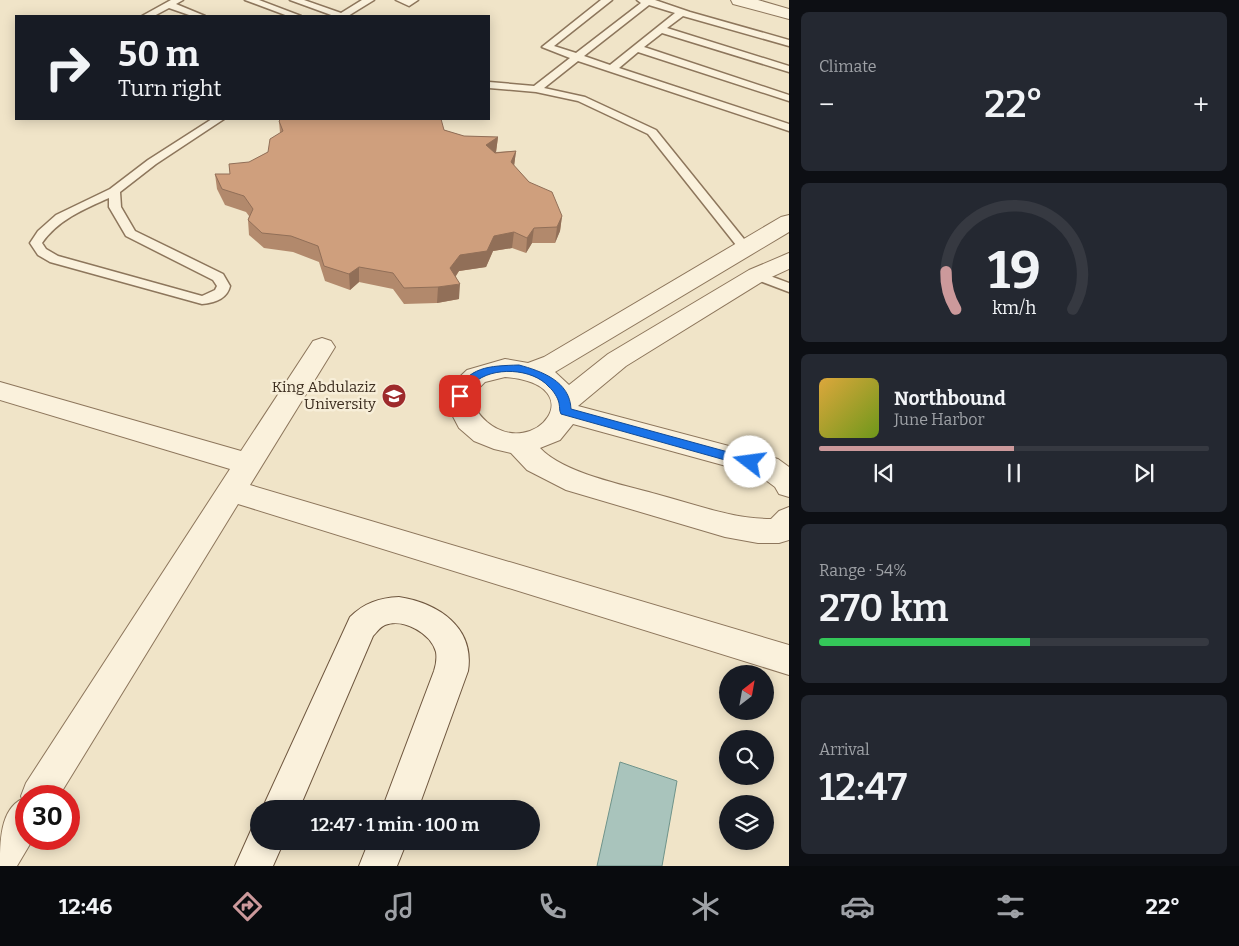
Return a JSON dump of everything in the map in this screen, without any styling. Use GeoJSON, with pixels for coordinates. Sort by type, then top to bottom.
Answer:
{"type":"FeatureCollection","features":[{"type":"Feature","properties":{"kind":"street"},"geometry":{"type":"LineString","coordinates":[[739,0],[789,14]]}},
{"type":"Feature","properties":{"kind":"street"},"geometry":{"type":"LineString","coordinates":[[532,371],[553,363],[744,247],[789,222]]}},
{"type":"Feature","properties":{"kind":"street"},"geometry":{"type":"LineString","coordinates":[[789,260],[757,275],[617,360],[565,407],[562,421],[555,430],[546,436],[520,442],[505,442],[479,432],[463,416],[460,406],[460,396],[464,387],[471,379],[492,369],[519,368],[532,371],[553,384],[565,407],[768,467],[785,479],[789,486]]}},
{"type":"Feature","properties":{"kind":"street"},"geometry":{"type":"LineString","coordinates":[[46,785],[322,347]]}},
{"type":"Feature","properties":{"kind":"street"},"geometry":{"type":"LineString","coordinates":[[0,391],[248,464]]}},
{"type":"Feature","properties":{"kind":"street"},"geometry":{"type":"LineString","coordinates":[[520,442],[537,463],[576,482],[716,522],[765,531],[779,531],[789,519]]}},
{"type":"Feature","properties":{"kind":"street"},"geometry":{"type":"LineString","coordinates":[[231,491],[789,660]]}},
{"type":"Feature","properties":{"kind":"street"},"geometry":{"type":"LineString","coordinates":[[284,800],[361,627],[374,615],[392,611],[416,613],[432,622],[443,632],[453,652],[451,671],[403,800]]}},
{"type":"Feature","properties":{"kind":"street"},"geometry":{"type":"LineString","coordinates":[[0,858],[15,834]]}},
{"type":"Feature","properties":{"kind":"street"},"geometry":{"type":"LineString","coordinates":[[254,866],[261,850]]}},
{"type":"Feature","properties":{"kind":"street"},"geometry":{"type":"LineString","coordinates":[[378,866],[384,850]]}},
{"type":"Feature","properties":{"kind":"lane"},"geometry":{"type":"LineString","coordinates":[[151,14],[178,0]]}},
{"type":"Feature","properties":{"kind":"lane"},"geometry":{"type":"LineString","coordinates":[[250,0],[293,15]]}},
{"type":"Feature","properties":{"kind":"lane"},"geometry":{"type":"LineString","coordinates":[[295,0],[311,2],[340,15]]}},
{"type":"Feature","properties":{"kind":"lane"},"geometry":{"type":"LineString","coordinates":[[344,15],[369,0]]}},
{"type":"Feature","properties":{"kind":"lane"},"geometry":{"type":"LineString","coordinates":[[401,0],[409,2],[413,0]]}},
{"type":"Feature","properties":{"kind":"lane"},"geometry":{"type":"LineString","coordinates":[[607,0],[547,47],[789,128]]}},
{"type":"Feature","properties":{"kind":"lane"},"geometry":{"type":"LineString","coordinates":[[536,89],[647,1],[789,43]]}},
{"type":"Feature","properties":{"kind":"lane"},"geometry":{"type":"LineString","coordinates":[[169,5],[197,15]]}},
{"type":"Feature","properties":{"kind":"lane"},"geometry":{"type":"LineString","coordinates":[[611,69],[676,16],[687,14]]}},
{"type":"Feature","properties":{"kind":"lane"},"geometry":{"type":"LineString","coordinates":[[660,29],[789,69]]}},
{"type":"Feature","properties":{"kind":"lane"},"geometry":{"type":"LineString","coordinates":[[636,48],[789,98]]}},
{"type":"Feature","properties":{"kind":"lane"},"geometry":{"type":"LineString","coordinates":[[490,85],[536,89],[580,99],[652,132],[744,247]]}},
{"type":"Feature","properties":{"kind":"lane"},"geometry":{"type":"LineString","coordinates":[[114,191],[115,207],[130,233],[218,277],[222,281],[224,287],[221,293],[214,299],[202,300],[54,259],[42,252],[36,243],[43,232],[88,203],[114,191],[152,162],[217,120]]}},
{"type":"Feature","properties":{"kind":"lane"},"geometry":{"type":"LineString","coordinates":[[757,275],[789,288]]}},
{"type":"Feature","properties":{"kind":"water"},"geometry":{"type":"Polygon","coordinates":[[[620,762],[677,781],[662,866],[597,866],[620,762]]]}},
{"type":"Feature","properties":{"kind":"building"},"geometry":{"type":"Polygon","coordinates":[[[441,120],[444,130],[464,136],[498,137],[486,145],[495,153],[516,151],[511,162],[529,182],[552,192],[562,216],[557,227],[534,228],[527,238],[514,232],[494,236],[487,251],[460,255],[450,268],[460,284],[404,288],[393,273],[359,267],[349,274],[324,266],[318,246],[291,236],[262,233],[248,220],[253,209],[244,196],[222,189],[215,174],[230,174],[229,164],[249,162],[268,152],[270,139],[283,131],[279,121],[441,120]]]}},
{"type":"Feature","properties":{"kind":"place","name":"King Abdulaziz University"},"geometry":{"type":"Point","coordinates":[394,396]}},
{"type":"Feature","properties":{"kind":"route"},"geometry":{"type":"LineString","coordinates":[[460,396],[464,387],[471,379],[481,373],[492,369],[519,368],[532,371],[553,384],[565,402],[565,412],[750,462]]}}]}
